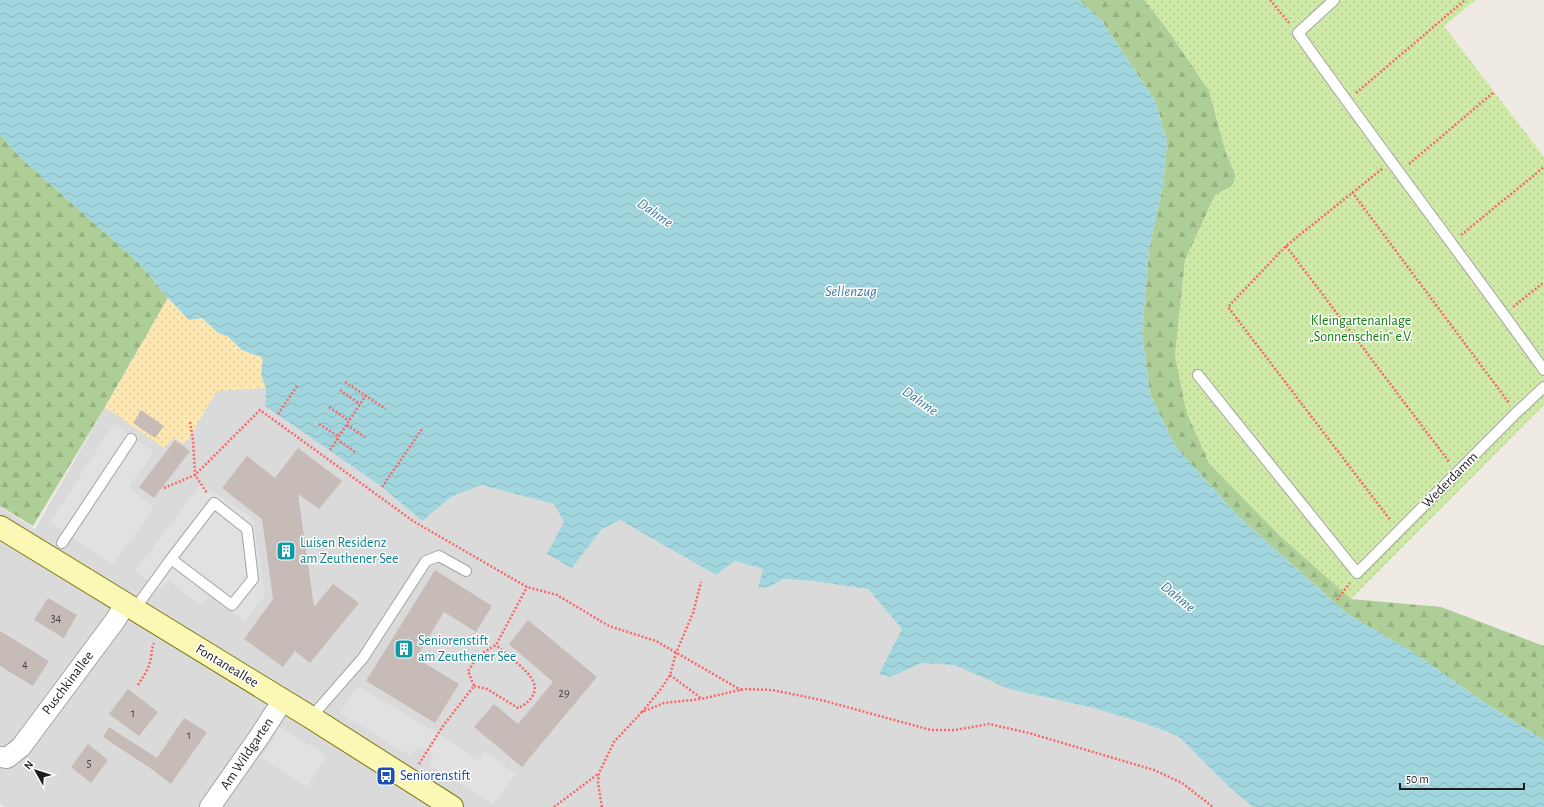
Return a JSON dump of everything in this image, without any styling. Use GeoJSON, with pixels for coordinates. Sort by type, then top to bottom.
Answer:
{"type":"FeatureCollection","features":[{"type":"Feature","properties":{"kind":"main road","name":"Fontaneallee"},"geometry":{"type":"LineString","coordinates":[[0,527],[283,700],[452,807]]}},
{"type":"Feature","properties":{"kind":"street","name":"Puschkinallee"},"geometry":{"type":"LineString","coordinates":[[4,757],[21,747],[114,622],[129,607]]}},
{"type":"Feature","properties":{"kind":"street","name":"Am Wildgarten"},"geometry":{"type":"LineString","coordinates":[[210,807],[283,700]]}},
{"type":"Feature","properties":{"kind":"lane"},"geometry":{"type":"LineString","coordinates":[[1334,0],[1298,32],[1346,102],[1400,172],[1544,370]]}},
{"type":"Feature","properties":{"kind":"lane"},"geometry":{"type":"LineString","coordinates":[[1198,375],[1357,573]]}},
{"type":"Feature","properties":{"kind":"lane","name":"Wederdamm"},"geometry":{"type":"LineString","coordinates":[[1357,573],[1516,413],[1544,387]]}},
{"type":"Feature","properties":{"kind":"lane"},"geometry":{"type":"LineString","coordinates":[[62,544],[132,439]]}},
{"type":"Feature","properties":{"kind":"lane"},"geometry":{"type":"LineString","coordinates":[[129,607],[171,559],[214,503],[247,529],[253,579],[232,605],[171,559]]}},
{"type":"Feature","properties":{"kind":"lane"},"geometry":{"type":"LineString","coordinates":[[312,718],[363,658],[426,561],[439,556],[466,571]]}},
{"type":"Feature","properties":{"kind":"path"},"geometry":{"type":"LineString","coordinates":[[1270,0],[1298,32]]}},
{"type":"Feature","properties":{"kind":"path"},"geometry":{"type":"LineString","coordinates":[[1346,102],[1466,0]]}},
{"type":"Feature","properties":{"kind":"path"},"geometry":{"type":"LineString","coordinates":[[1400,172],[1494,92]]}},
{"type":"Feature","properties":{"kind":"path"},"geometry":{"type":"LineString","coordinates":[[1392,162],[1352,192],[1286,246],[1228,307],[1399,531]]}},
{"type":"Feature","properties":{"kind":"path"},"geometry":{"type":"LineString","coordinates":[[1451,243],[1544,167]]}},
{"type":"Feature","properties":{"kind":"path"},"geometry":{"type":"LineString","coordinates":[[1352,192],[1516,413]]}},
{"type":"Feature","properties":{"kind":"path"},"geometry":{"type":"LineString","coordinates":[[1286,246],[1458,472]]}},
{"type":"Feature","properties":{"kind":"path"},"geometry":{"type":"LineString","coordinates":[[1504,314],[1544,282]]}},
{"type":"Feature","properties":{"kind":"path"},"geometry":{"type":"LineString","coordinates":[[345,382],[386,410]]}},
{"type":"Feature","properties":{"kind":"path"},"geometry":{"type":"LineString","coordinates":[[278,414],[296,386]]}},
{"type":"Feature","properties":{"kind":"path"},"geometry":{"type":"LineString","coordinates":[[340,390],[360,404]]}},
{"type":"Feature","properties":{"kind":"path"},"geometry":{"type":"LineString","coordinates":[[330,450],[366,395]]}},
{"type":"Feature","properties":{"kind":"path"},"geometry":{"type":"LineString","coordinates":[[329,407],[349,421]]}},
{"type":"Feature","properties":{"kind":"path"},"geometry":{"type":"LineString","coordinates":[[164,488],[195,475],[260,410],[413,520],[527,587],[558,595],[609,626],[652,640],[742,690]]}},
{"type":"Feature","properties":{"kind":"path"},"geometry":{"type":"LineString","coordinates":[[190,422],[193,440],[195,475],[214,503]]}},
{"type":"Feature","properties":{"kind":"path"},"geometry":{"type":"LineString","coordinates":[[319,424],[355,452]]}},
{"type":"Feature","properties":{"kind":"path"},"geometry":{"type":"LineString","coordinates":[[347,425],[365,437]]}},
{"type":"Feature","properties":{"kind":"path"},"geometry":{"type":"LineString","coordinates":[[382,487],[422,429]]}},
{"type":"Feature","properties":{"kind":"path"},"geometry":{"type":"LineString","coordinates":[[1338,600],[1357,573]]}},
{"type":"Feature","properties":{"kind":"path"},"geometry":{"type":"LineString","coordinates":[[554,807],[599,773],[614,742],[661,690],[670,674],[676,654],[693,613],[701,582]]}},
{"type":"Feature","properties":{"kind":"path"},"geometry":{"type":"LineString","coordinates":[[474,686],[468,671],[478,655],[496,645],[527,587]]}},
{"type":"Feature","properties":{"kind":"path"},"geometry":{"type":"LineString","coordinates":[[138,685],[149,666],[155,640]]}},
{"type":"Feature","properties":{"kind":"path"},"geometry":{"type":"LineString","coordinates":[[474,686],[487,689],[518,708],[524,706],[532,698],[534,691],[533,682],[526,673],[496,645]]}},
{"type":"Feature","properties":{"kind":"path"},"geometry":{"type":"LineString","coordinates":[[670,674],[701,698]]}},
{"type":"Feature","properties":{"kind":"path"},"geometry":{"type":"LineString","coordinates":[[417,768],[443,726],[474,686]]}},
{"type":"Feature","properties":{"kind":"path"},"geometry":{"type":"LineString","coordinates":[[642,712],[664,703],[742,690],[772,690],[888,717],[931,730],[955,730],[989,724],[1029,733],[1154,770],[1182,783],[1213,807]]}},
{"type":"Feature","properties":{"kind":"path"},"geometry":{"type":"LineString","coordinates":[[599,773],[600,798],[602,807]]}},
{"type":"Feature","properties":{"kind":"shaded area"},"geometry":{"type":"Polygon","coordinates":[[[168,298],[189,319],[266,388],[265,406],[382,487],[422,521],[451,497],[481,485],[554,504],[564,521],[572,568],[602,529],[620,520],[716,575],[735,561],[763,569],[759,588],[769,587],[783,579],[813,581],[868,589],[902,629],[880,674],[890,677],[922,663],[954,665],[1009,689],[1094,708],[1146,724],[1178,736],[1228,786],[1253,807],[5,807],[0,804],[0,507],[35,529],[168,298]]]}},
{"type":"Feature","properties":{"kind":"shaded area"},"geometry":{"type":"Polygon","coordinates":[[[114,424],[154,452],[129,486],[154,509],[112,565],[50,522],[114,424]]]}},
{"type":"Feature","properties":{"kind":"shaded area"},"geometry":{"type":"Polygon","coordinates":[[[201,484],[253,518],[265,595],[245,622],[210,595],[201,606],[169,581],[159,589],[135,571],[201,484]]]}},
{"type":"Feature","properties":{"kind":"shaded area"},"geometry":{"type":"Polygon","coordinates":[[[358,686],[447,739],[478,761],[485,752],[516,774],[493,804],[429,765],[434,755],[418,745],[411,756],[340,713],[358,686]]]}},
{"type":"Feature","properties":{"kind":"shaded area"},"geometry":{"type":"Polygon","coordinates":[[[280,727],[327,756],[307,787],[261,758],[280,727]]]}},
{"type":"Feature","properties":{"kind":"green space"},"geometry":{"type":"Polygon","coordinates":[[[1079,0],[1144,0],[1167,29],[1209,91],[1226,153],[1236,176],[1232,186],[1215,195],[1185,260],[1175,355],[1186,411],[1209,463],[1278,534],[1351,599],[1441,607],[1544,646],[1544,740],[1482,701],[1416,654],[1346,613],[1237,515],[1175,446],[1150,394],[1142,334],[1149,249],[1163,186],[1167,142],[1156,102],[1102,21],[1079,0]]]}},
{"type":"Feature","properties":{"kind":"green space","name":"Kleingartenanlage „Sonnenschein“ e.V."},"geometry":{"type":"Polygon","coordinates":[[[1144,0],[1476,0],[1444,26],[1544,157],[1544,405],[1351,599],[1278,534],[1209,463],[1186,411],[1175,355],[1185,260],[1215,195],[1232,186],[1236,175],[1226,153],[1209,91],[1167,29],[1144,0]]]}},
{"type":"Feature","properties":{"kind":"green space"},"geometry":{"type":"Polygon","coordinates":[[[0,135],[21,158],[141,265],[168,298],[105,407],[33,526],[0,506],[0,135]]]}},
{"type":"Feature","properties":{"kind":"sand"},"geometry":{"type":"Polygon","coordinates":[[[168,298],[189,319],[201,318],[218,333],[227,336],[242,350],[263,358],[261,375],[266,388],[217,391],[185,444],[173,438],[164,448],[105,407],[168,298]]]}},
{"type":"Feature","properties":{"kind":"water","name":"Sellenzug"},"geometry":{"type":"Polygon","coordinates":[[[0,0],[1079,0],[1102,21],[1156,102],[1167,142],[1163,186],[1149,249],[1142,334],[1150,394],[1175,446],[1237,515],[1346,613],[1416,654],[1482,701],[1544,740],[1544,807],[1253,807],[1228,786],[1178,736],[1146,724],[1094,708],[1009,689],[954,665],[922,663],[890,677],[879,674],[902,629],[868,589],[813,581],[783,579],[769,587],[758,588],[763,569],[735,561],[716,575],[620,520],[602,529],[572,568],[547,554],[564,522],[554,504],[481,485],[451,497],[422,521],[382,487],[265,406],[266,388],[261,375],[263,358],[242,350],[227,336],[218,333],[202,318],[189,320],[168,298],[141,265],[21,158],[0,135],[0,0]]]}},
{"type":"Feature","properties":{"kind":"building"},"geometry":{"type":"Polygon","coordinates":[[[141,410],[164,426],[155,438],[133,423],[141,410]]]}},
{"type":"Feature","properties":{"kind":"building"},"geometry":{"type":"Polygon","coordinates":[[[175,440],[190,451],[154,498],[139,487],[175,440]]]}},
{"type":"Feature","properties":{"kind":"building","name":"Luisen Residenz am Zeuthener See"},"geometry":{"type":"Polygon","coordinates":[[[298,448],[342,481],[319,509],[298,494],[314,607],[333,584],[359,603],[310,663],[295,651],[283,667],[244,639],[273,599],[262,519],[222,488],[247,456],[275,478],[298,448]]]}},
{"type":"Feature","properties":{"kind":"building","name":"Seniorenstift am Zeuthener See"},"geometry":{"type":"Polygon","coordinates":[[[435,570],[492,606],[476,632],[444,612],[416,658],[459,684],[435,723],[366,681],[435,570]]]}},
{"type":"Feature","properties":{"kind":"building"},"geometry":{"type":"Polygon","coordinates":[[[48,598],[77,615],[64,638],[34,620],[48,598]]]}},
{"type":"Feature","properties":{"kind":"building","name":"Seniorenstift am Zeuthener See"},"geometry":{"type":"Polygon","coordinates":[[[528,620],[597,677],[522,767],[474,727],[494,704],[518,724],[553,682],[509,644],[528,620]]]}},
{"type":"Feature","properties":{"kind":"building"},"geometry":{"type":"Polygon","coordinates":[[[0,631],[49,661],[33,686],[0,666],[0,631]]]}},
{"type":"Feature","properties":{"kind":"building"},"geometry":{"type":"Polygon","coordinates":[[[128,689],[158,712],[139,736],[109,714],[128,689]]]}},
{"type":"Feature","properties":{"kind":"building"},"geometry":{"type":"Polygon","coordinates":[[[184,718],[207,732],[171,784],[150,768],[103,737],[109,727],[157,758],[184,718]]]}},
{"type":"Feature","properties":{"kind":"building"},"geometry":{"type":"Polygon","coordinates":[[[88,744],[108,760],[91,783],[71,767],[88,744]]]}},
{"type":"Feature","properties":{"kind":"place","name":"Luisen Residenz am Zeuthener See"},"geometry":{"type":"Point","coordinates":[286,551]}},
{"type":"Feature","properties":{"kind":"place","name":"Seniorenstift am Zeuthener See"},"geometry":{"type":"Point","coordinates":[404,649]}},
{"type":"Feature","properties":{"kind":"place","name":"Seniorenstift"},"geometry":{"type":"Point","coordinates":[386,776]}},
{"type":"Feature","properties":{"kind":"water label","name":"Dahme"},"geometry":{"type":"Point","coordinates":[655,213]}},
{"type":"Feature","properties":{"kind":"water label","name":"Dahme"},"geometry":{"type":"Point","coordinates":[920,401]}},
{"type":"Feature","properties":{"kind":"water label","name":"Dahme"},"geometry":{"type":"Point","coordinates":[1178,597]}}]}
